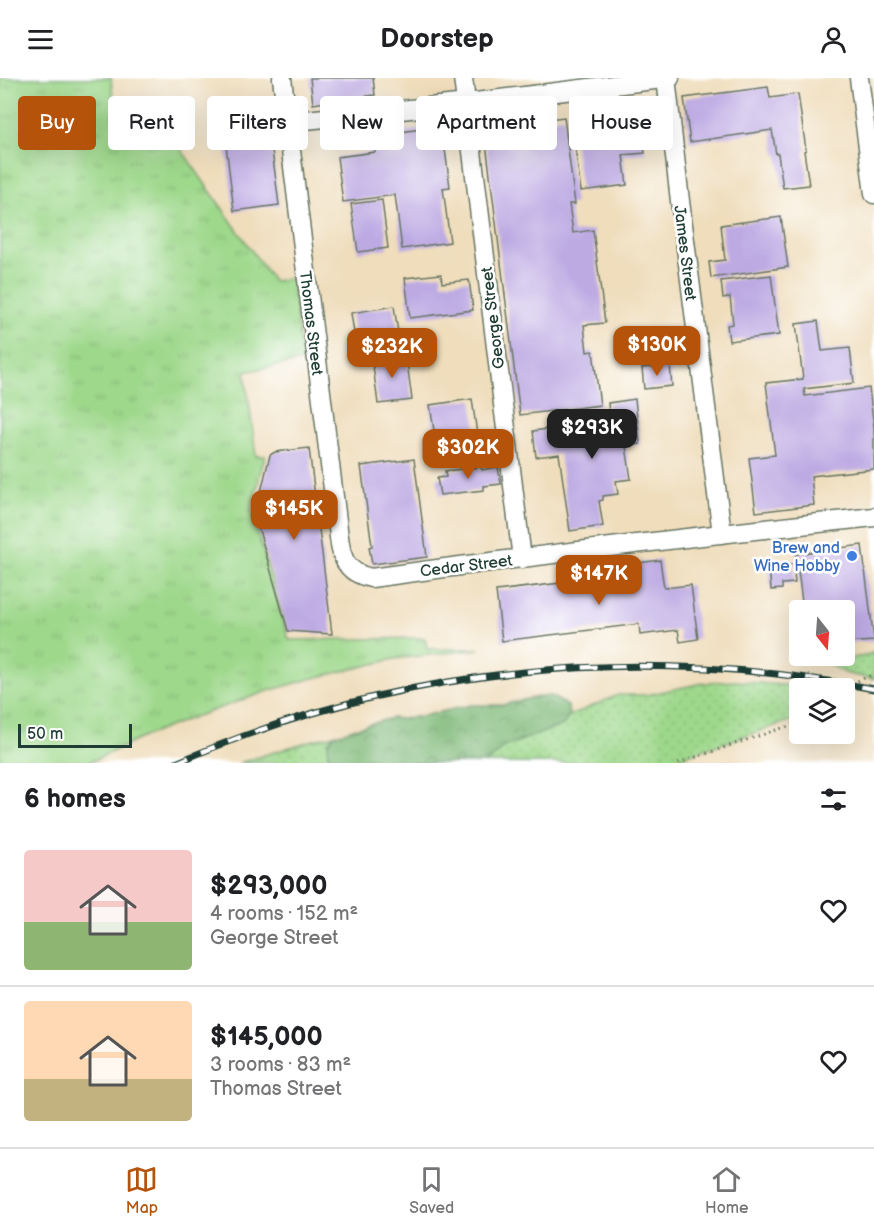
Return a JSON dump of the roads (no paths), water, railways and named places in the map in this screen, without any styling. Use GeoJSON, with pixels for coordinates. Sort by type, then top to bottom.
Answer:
{"type":"FeatureCollection","features":[{"type":"Feature","properties":{"kind":"street","name":"Thomas Street"},"geometry":{"type":"LineString","coordinates":[[282,78],[284,96]]}},
{"type":"Feature","properties":{"kind":"street","name":"George Street"},"geometry":{"type":"LineString","coordinates":[[463,78],[465,96]]}},
{"type":"Feature","properties":{"kind":"street"},"geometry":{"type":"LineString","coordinates":[[522,96],[667,78]]}},
{"type":"Feature","properties":{"kind":"street","name":"James Street"},"geometry":{"type":"LineString","coordinates":[[667,78],[681,212],[722,534]]}},
{"type":"Feature","properties":{"kind":"street"},"geometry":{"type":"LineString","coordinates":[[860,78],[874,194]]}},
{"type":"Feature","properties":{"kind":"street"},"geometry":{"type":"LineString","coordinates":[[308,120],[416,108]]}},
{"type":"Feature","properties":{"kind":"street","name":"Thomas Street"},"geometry":{"type":"LineString","coordinates":[[290,150],[336,521],[341,550],[348,567]]}},
{"type":"Feature","properties":{"kind":"street","name":"George Street"},"geometry":{"type":"LineString","coordinates":[[472,150],[522,558]]}},
{"type":"Feature","properties":{"kind":"street","name":"Cedar Street"},"geometry":{"type":"LineString","coordinates":[[348,567],[360,576],[371,578],[722,534],[874,518]]}},
{"type":"Feature","properties":{"kind":"railway"},"geometry":{"type":"LineString","coordinates":[[176,763],[260,730],[346,704],[432,685],[519,672],[607,667],[696,668],[785,675],[874,689]]}},
{"type":"Feature","properties":{"kind":"place","name":"Brew and Wine Hobby"},"geometry":{"type":"Point","coordinates":[852,556]}}]}
